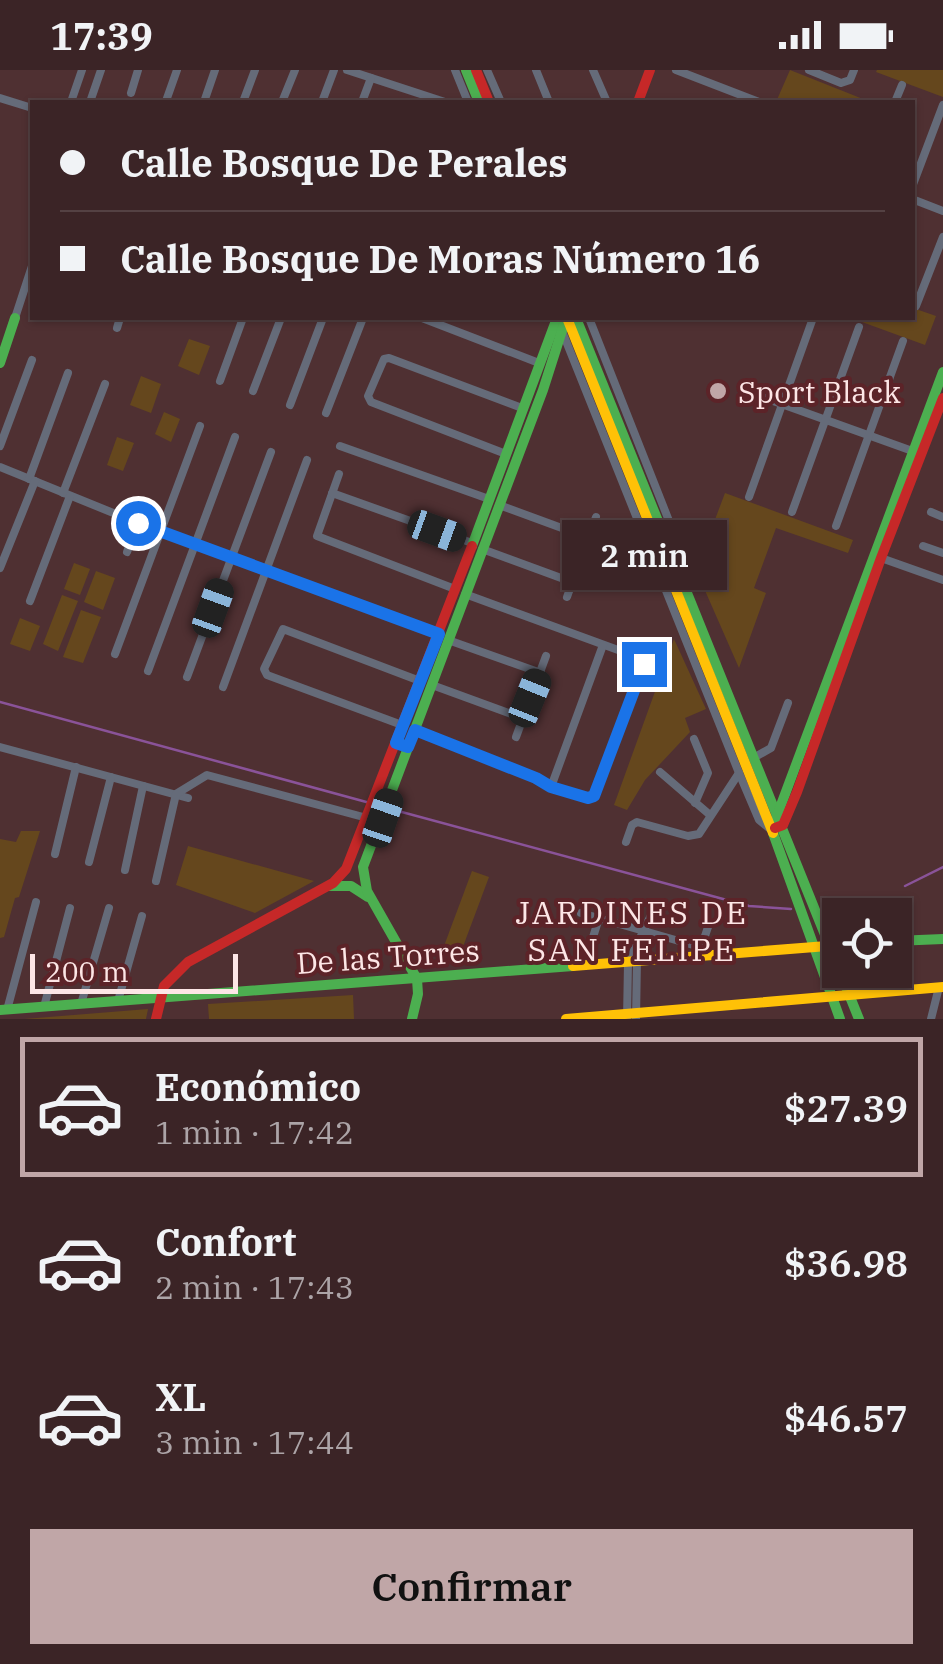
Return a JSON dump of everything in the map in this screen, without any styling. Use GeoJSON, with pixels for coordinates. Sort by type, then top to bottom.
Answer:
{"type":"FeatureCollection","features":[{"type":"Feature","properties":{"kind":"main road"},"geometry":{"type":"LineString","coordinates":[[466,70],[478,100]]}},
{"type":"Feature","properties":{"kind":"main road"},"geometry":{"type":"LineString","coordinates":[[476,70],[488,100]]}},
{"type":"Feature","properties":{"kind":"main road"},"geometry":{"type":"LineString","coordinates":[[639,100],[648,72]]}},
{"type":"Feature","properties":{"kind":"main road"},"geometry":{"type":"LineString","coordinates":[[0,363],[15,318]]}},
{"type":"Feature","properties":{"kind":"main road"},"geometry":{"type":"LineString","coordinates":[[494,502],[506,454],[556,320]]}},
{"type":"Feature","properties":{"kind":"main road"},"geometry":{"type":"LineString","coordinates":[[412,1019],[417,979],[366,890],[363,867],[432,685],[444,637],[477,546],[543,390],[566,320]]}},
{"type":"Feature","properties":{"kind":"main road"},"geometry":{"type":"LineString","coordinates":[[567,320],[748,762],[840,1019]]}},
{"type":"Feature","properties":{"kind":"main road"},"geometry":{"type":"LineString","coordinates":[[577,320],[822,915]]}},
{"type":"Feature","properties":{"kind":"main road"},"geometry":{"type":"LineString","coordinates":[[918,452],[943,372]]}},
{"type":"Feature","properties":{"kind":"main road"},"geometry":{"type":"LineString","coordinates":[[531,386],[543,390]]}},
{"type":"Feature","properties":{"kind":"main road"},"geometry":{"type":"LineString","coordinates":[[771,830],[891,519],[943,398]]}},
{"type":"Feature","properties":{"kind":"main road"},"geometry":{"type":"LineString","coordinates":[[771,830],[783,824],[881,558],[891,519]]}},
{"type":"Feature","properties":{"kind":"main road"},"geometry":{"type":"LineString","coordinates":[[156,1019],[159,998],[171,976],[188,962],[323,888],[346,869],[420,681],[444,637]]}},
{"type":"Feature","properties":{"kind":"main road"},"geometry":{"type":"LineString","coordinates":[[396,743],[408,747]]}},
{"type":"Feature","properties":{"kind":"main road"},"geometry":{"type":"LineString","coordinates":[[323,888],[351,886],[373,902]]}},
{"type":"Feature","properties":{"kind":"main road"},"geometry":{"type":"LineString","coordinates":[[912,941],[943,938]]}},
{"type":"Feature","properties":{"kind":"main road","name":"De las Torres"},"geometry":{"type":"LineString","coordinates":[[4,1010],[822,946]]}},
{"type":"Feature","properties":{"kind":"main road"},"geometry":{"type":"LineString","coordinates":[[566,1019],[667,1015],[830,995],[941,987]]}},
{"type":"Feature","properties":{"kind":"main road"},"geometry":{"type":"LineString","coordinates":[[846,988],[859,1019]]}},
{"type":"Feature","properties":{"kind":"street"},"geometry":{"type":"LineString","coordinates":[[72,100],[82,70]]}},
{"type":"Feature","properties":{"kind":"street"},"geometry":{"type":"LineString","coordinates":[[91,100],[101,70]]}},
{"type":"Feature","properties":{"kind":"street"},"geometry":{"type":"LineString","coordinates":[[131,93],[138,70]]}},
{"type":"Feature","properties":{"kind":"street"},"geometry":{"type":"LineString","coordinates":[[166,100],[177,70]]}},
{"type":"Feature","properties":{"kind":"street"},"geometry":{"type":"LineString","coordinates":[[205,100],[214,70]]}},
{"type":"Feature","properties":{"kind":"street"},"geometry":{"type":"LineString","coordinates":[[244,100],[255,70]]}},
{"type":"Feature","properties":{"kind":"street"},"geometry":{"type":"LineString","coordinates":[[283,100],[295,70]]}},
{"type":"Feature","properties":{"kind":"street"},"geometry":{"type":"LineString","coordinates":[[323,100],[334,70]]}},
{"type":"Feature","properties":{"kind":"street"},"geometry":{"type":"LineString","coordinates":[[348,70],[439,100]]}},
{"type":"Feature","properties":{"kind":"street"},"geometry":{"type":"LineString","coordinates":[[455,70],[467,100]]}},
{"type":"Feature","properties":{"kind":"street"},"geometry":{"type":"LineString","coordinates":[[487,70],[500,100]]}},
{"type":"Feature","properties":{"kind":"street"},"geometry":{"type":"LineString","coordinates":[[536,70],[548,100]]}},
{"type":"Feature","properties":{"kind":"street"},"geometry":{"type":"LineString","coordinates":[[593,70],[606,100]]}},
{"type":"Feature","properties":{"kind":"street"},"geometry":{"type":"LineString","coordinates":[[676,70],[755,100]]}},
{"type":"Feature","properties":{"kind":"street"},"geometry":{"type":"LineString","coordinates":[[811,70],[847,83],[854,70]]}},
{"type":"Feature","properties":{"kind":"street"},"geometry":{"type":"LineString","coordinates":[[363,100],[371,78]]}},
{"type":"Feature","properties":{"kind":"street"},"geometry":{"type":"LineString","coordinates":[[896,100],[902,86]]}},
{"type":"Feature","properties":{"kind":"street"},"geometry":{"type":"LineString","coordinates":[[403,100],[407,90]]}},
{"type":"Feature","properties":{"kind":"street"},"geometry":{"type":"LineString","coordinates":[[0,98],[30,107]]}},
{"type":"Feature","properties":{"kind":"street"},"geometry":{"type":"LineString","coordinates":[[915,179],[943,105]]}},
{"type":"Feature","properties":{"kind":"street"},"geometry":{"type":"LineString","coordinates":[[915,200],[943,210]]}},
{"type":"Feature","properties":{"kind":"street"},"geometry":{"type":"LineString","coordinates":[[916,306],[943,237]]}},
{"type":"Feature","properties":{"kind":"street"},"geometry":{"type":"LineString","coordinates":[[15,318],[30,272]]}},
{"type":"Feature","properties":{"kind":"street"},"geometry":{"type":"LineString","coordinates":[[116,328],[119,320]]}},
{"type":"Feature","properties":{"kind":"street"},"geometry":{"type":"LineString","coordinates":[[220,381],[243,320]]}},
{"type":"Feature","properties":{"kind":"street"},"geometry":{"type":"LineString","coordinates":[[254,391],[280,320]]}},
{"type":"Feature","properties":{"kind":"street"},"geometry":{"type":"LineString","coordinates":[[290,405],[322,320]]}},
{"type":"Feature","properties":{"kind":"street"},"geometry":{"type":"LineString","coordinates":[[326,413],[362,320]]}},
{"type":"Feature","properties":{"kind":"street"},"geometry":{"type":"LineString","coordinates":[[427,320],[539,362]]}},
{"type":"Feature","properties":{"kind":"street"},"geometry":{"type":"LineString","coordinates":[[558,320],[739,773],[760,820],[771,830]]}},
{"type":"Feature","properties":{"kind":"street"},"geometry":{"type":"LineString","coordinates":[[590,320],[686,564],[680,573]]}},
{"type":"Feature","properties":{"kind":"street"},"geometry":{"type":"LineString","coordinates":[[749,498],[812,320]]}},
{"type":"Feature","properties":{"kind":"street"},"geometry":{"type":"LineString","coordinates":[[792,512],[859,327]]}},
{"type":"Feature","properties":{"kind":"street"},"geometry":{"type":"LineString","coordinates":[[836,526],[902,341]]}},
{"type":"Feature","properties":{"kind":"street"},"geometry":{"type":"LineString","coordinates":[[506,454],[371,402],[368,396],[384,359],[389,358],[522,408]]}},
{"type":"Feature","properties":{"kind":"street"},"geometry":{"type":"LineString","coordinates":[[0,446],[32,360]]}},
{"type":"Feature","properties":{"kind":"street"},"geometry":{"type":"LineString","coordinates":[[0,568],[68,373]]}},
{"type":"Feature","properties":{"kind":"street"},"geometry":{"type":"LineString","coordinates":[[30,601],[105,384]]}},
{"type":"Feature","properties":{"kind":"street"},"geometry":{"type":"LineString","coordinates":[[762,396],[918,452]]}},
{"type":"Feature","properties":{"kind":"street"},"geometry":{"type":"LineString","coordinates":[[115,654],[200,426]]}},
{"type":"Feature","properties":{"kind":"street"},"geometry":{"type":"LineString","coordinates":[[148,671],[235,437]]}},
{"type":"Feature","properties":{"kind":"street"},"geometry":{"type":"LineString","coordinates":[[340,446],[589,538]]}},
{"type":"Feature","properties":{"kind":"street"},"geometry":{"type":"LineString","coordinates":[[187,677],[271,452]]}},
{"type":"Feature","properties":{"kind":"street"},"geometry":{"type":"LineString","coordinates":[[223,687],[307,460]]}},
{"type":"Feature","properties":{"kind":"street"},"geometry":{"type":"LineString","coordinates":[[0,467],[138,523],[540,672]]}},
{"type":"Feature","properties":{"kind":"street"},"geometry":{"type":"LineString","coordinates":[[339,474],[317,534],[320,538],[643,661],[592,798],[551,787],[415,730]]}},
{"type":"Feature","properties":{"kind":"street"},"geometry":{"type":"LineString","coordinates":[[332,493],[572,582]]}},
{"type":"Feature","properties":{"kind":"street"},"geometry":{"type":"LineString","coordinates":[[931,512],[943,517]]}},
{"type":"Feature","properties":{"kind":"street"},"geometry":{"type":"LineString","coordinates":[[567,597],[596,517]]}},
{"type":"Feature","properties":{"kind":"street"},"geometry":{"type":"LineString","coordinates":[[126,552],[138,523]]}},
{"type":"Feature","properties":{"kind":"street"},"geometry":{"type":"LineString","coordinates":[[923,546],[943,553]]}},
{"type":"Feature","properties":{"kind":"street"},"geometry":{"type":"LineString","coordinates":[[881,558],[943,580]]}},
{"type":"Feature","properties":{"kind":"street"},"geometry":{"type":"LineString","coordinates":[[402,725],[267,675],[264,669],[283,629],[420,681]]}},
{"type":"Feature","properties":{"kind":"street"},"geometry":{"type":"LineString","coordinates":[[551,787],[602,645]]}},
{"type":"Feature","properties":{"kind":"street"},"geometry":{"type":"LineString","coordinates":[[516,737],[546,656]]}},
{"type":"Feature","properties":{"kind":"street"},"geometry":{"type":"LineString","coordinates":[[432,685],[522,718]]}},
{"type":"Feature","properties":{"kind":"street"},"geometry":{"type":"LineString","coordinates":[[755,757],[773,744],[788,703]]}},
{"type":"Feature","properties":{"kind":"street"},"geometry":{"type":"LineString","coordinates":[[694,739],[708,773],[696,803]]}},
{"type":"Feature","properties":{"kind":"street"},"geometry":{"type":"LineString","coordinates":[[0,747],[188,798]]}},
{"type":"Feature","properties":{"kind":"street"},"geometry":{"type":"LineString","coordinates":[[55,854],[76,767]]}},
{"type":"Feature","properties":{"kind":"street"},"geometry":{"type":"LineString","coordinates":[[660,772],[710,815]]}},
{"type":"Feature","properties":{"kind":"street"},"geometry":{"type":"LineString","coordinates":[[626,842],[634,823],[694,836],[739,773]]}},
{"type":"Feature","properties":{"kind":"street"},"geometry":{"type":"LineString","coordinates":[[156,881],[176,794],[207,775],[368,815]]}},
{"type":"Feature","properties":{"kind":"street"},"geometry":{"type":"LineString","coordinates":[[89,862],[111,777]]}},
{"type":"Feature","properties":{"kind":"street"},"geometry":{"type":"LineString","coordinates":[[126,870],[143,786]]}},
{"type":"Feature","properties":{"kind":"street"},"geometry":{"type":"LineString","coordinates":[[4,1010],[36,902]]}},
{"type":"Feature","properties":{"kind":"street"},"geometry":{"type":"LineString","coordinates":[[44,1007],[70,908]]}},
{"type":"Feature","properties":{"kind":"street"},"geometry":{"type":"LineString","coordinates":[[81,1004],[109,908]]}},
{"type":"Feature","properties":{"kind":"street"},"geometry":{"type":"LineString","coordinates":[[632,1016],[632,963],[652,910]]}},
{"type":"Feature","properties":{"kind":"street"},"geometry":{"type":"LineString","coordinates":[[581,913],[699,945],[708,927]]}},
{"type":"Feature","properties":{"kind":"street"},"geometry":{"type":"LineString","coordinates":[[118,1002],[142,916]]}},
{"type":"Feature","properties":{"kind":"street"},"geometry":{"type":"LineString","coordinates":[[590,950],[599,918]]}},
{"type":"Feature","properties":{"kind":"street"},"geometry":{"type":"LineString","coordinates":[[931,1019],[941,987]]}},
{"type":"Feature","properties":{"kind":"shaded area"},"geometry":{"type":"Polygon","coordinates":[[[790,70],[863,99],[862,100],[777,100],[790,70]]]}},
{"type":"Feature","properties":{"kind":"shaded area"},"geometry":{"type":"Polygon","coordinates":[[[943,70],[943,97],[876,72],[943,70]]]}},
{"type":"Feature","properties":{"kind":"shaded area"},"geometry":{"type":"Polygon","coordinates":[[[915,309],[936,316],[925,345],[856,320],[915,320],[915,309]]]}},
{"type":"Feature","properties":{"kind":"shaded area"},"geometry":{"type":"Polygon","coordinates":[[[189,339],[210,346],[199,375],[178,366],[189,339]]]}},
{"type":"Feature","properties":{"kind":"shaded area"},"geometry":{"type":"Polygon","coordinates":[[[141,376],[161,384],[151,413],[130,405],[141,376]]]}},
{"type":"Feature","properties":{"kind":"shaded area"},"geometry":{"type":"Polygon","coordinates":[[[164,412],[180,419],[171,442],[155,434],[164,412]]]}},
{"type":"Feature","properties":{"kind":"shaded area"},"geometry":{"type":"Polygon","coordinates":[[[117,437],[134,443],[123,471],[107,465],[117,437]]]}},
{"type":"Feature","properties":{"kind":"shaded area"},"geometry":{"type":"Polygon","coordinates":[[[725,493],[853,540],[848,553],[776,528],[754,588],[766,593],[739,668],[696,570],[725,493]]]}},
{"type":"Feature","properties":{"kind":"shaded area"},"geometry":{"type":"Polygon","coordinates":[[[74,563],[90,569],[80,595],[64,589],[74,563]]]}},
{"type":"Feature","properties":{"kind":"shaded area"},"geometry":{"type":"Polygon","coordinates":[[[96,571],[115,578],[103,610],[84,602],[96,571]]]}},
{"type":"Feature","properties":{"kind":"shaded area"},"geometry":{"type":"Polygon","coordinates":[[[62,595],[78,601],[58,651],[43,644],[62,595]]]}},
{"type":"Feature","properties":{"kind":"shaded area"},"geometry":{"type":"Polygon","coordinates":[[[81,610],[101,617],[83,663],[63,657],[81,610]]]}},
{"type":"Feature","properties":{"kind":"shaded area"},"geometry":{"type":"Polygon","coordinates":[[[20,618],[40,626],[30,651],[10,644],[20,618]]]}},
{"type":"Feature","properties":{"kind":"shaded area"},"geometry":{"type":"Polygon","coordinates":[[[674,639],[706,709],[685,718],[690,732],[645,780],[627,810],[614,805],[674,639]]]}},
{"type":"Feature","properties":{"kind":"shaded area"},"geometry":{"type":"Polygon","coordinates":[[[21,831],[40,831],[19,897],[15,898],[4,937],[0,938],[0,839],[16,842],[21,831]]]}},
{"type":"Feature","properties":{"kind":"shaded area"},"geometry":{"type":"Polygon","coordinates":[[[188,846],[314,881],[255,913],[176,885],[188,846]]]}},
{"type":"Feature","properties":{"kind":"shaded area"},"geometry":{"type":"Polygon","coordinates":[[[472,871],[489,877],[458,960],[441,954],[472,871]]]}},
{"type":"Feature","properties":{"kind":"shaded area"},"geometry":{"type":"Polygon","coordinates":[[[353,995],[354,1019],[209,1019],[208,1004],[353,995]]]}},
{"type":"Feature","properties":{"kind":"shaded area"},"geometry":{"type":"Polygon","coordinates":[[[148,1009],[146,1019],[24,1019],[148,1009]]]}},
{"type":"Feature","properties":{"kind":"waterway"},"geometry":{"type":"LineString","coordinates":[[0,702],[370,803]]}},
{"type":"Feature","properties":{"kind":"waterway"},"geometry":{"type":"LineString","coordinates":[[387,808],[749,906],[791,909]]}},
{"type":"Feature","properties":{"kind":"waterway"},"geometry":{"type":"LineString","coordinates":[[905,886],[943,867]]}},
{"type":"Feature","properties":{"kind":"traffic: fast"},"geometry":{"type":"LineString","coordinates":[[466,70],[478,100]]}},
{"type":"Feature","properties":{"kind":"traffic: fast"},"geometry":{"type":"LineString","coordinates":[[0,363],[15,318]]}},
{"type":"Feature","properties":{"kind":"traffic: fast"},"geometry":{"type":"LineString","coordinates":[[472,546],[556,320]]}},
{"type":"Feature","properties":{"kind":"traffic: fast"},"geometry":{"type":"LineString","coordinates":[[412,1019],[417,979],[367,891],[363,867],[543,390],[565,320]]}},
{"type":"Feature","properties":{"kind":"traffic: fast"},"geometry":{"type":"LineString","coordinates":[[577,320],[859,1019]]}},
{"type":"Feature","properties":{"kind":"traffic: fast"},"geometry":{"type":"LineString","coordinates":[[775,821],[943,372]]}},
{"type":"Feature","properties":{"kind":"traffic: fast"},"geometry":{"type":"LineString","coordinates":[[773,833],[840,1019]]}},
{"type":"Feature","properties":{"kind":"traffic: fast"},"geometry":{"type":"LineString","coordinates":[[329,886],[351,886],[368,897]]}},
{"type":"Feature","properties":{"kind":"traffic: fast"},"geometry":{"type":"LineString","coordinates":[[912,940],[943,939]]}},
{"type":"Feature","properties":{"kind":"traffic: fast"},"geometry":{"type":"LineString","coordinates":[[0,1010],[573,966]]}},
{"type":"Feature","properties":{"kind":"traffic: slow"},"geometry":{"type":"LineString","coordinates":[[568,320],[773,833]]}},
{"type":"Feature","properties":{"kind":"traffic: slow"},"geometry":{"type":"LineString","coordinates":[[573,966],[822,946]]}},
{"type":"Feature","properties":{"kind":"traffic: slow"},"geometry":{"type":"LineString","coordinates":[[566,1019],[943,987]]}},
{"type":"Feature","properties":{"kind":"traffic: jam"},"geometry":{"type":"LineString","coordinates":[[476,70],[488,100]]}},
{"type":"Feature","properties":{"kind":"traffic: jam"},"geometry":{"type":"LineString","coordinates":[[639,100],[650,70]]}},
{"type":"Feature","properties":{"kind":"traffic: jam"},"geometry":{"type":"LineString","coordinates":[[775,828],[783,825],[797,792],[943,398]]}},
{"type":"Feature","properties":{"kind":"traffic: jam"},"geometry":{"type":"LineString","coordinates":[[156,1019],[164,986],[188,962],[333,883],[346,869],[472,546]]}},
{"type":"Feature","properties":{"kind":"place","name":"Sport Black"},"geometry":{"type":"Point","coordinates":[718,391]}},
{"type":"Feature","properties":{"kind":"district","name":"JARDINES DE SAN FELIPE"},"geometry":{"type":"Point","coordinates":[632,930]}},
{"type":"Feature","properties":{"kind":"route"},"geometry":{"type":"LineString","coordinates":[[138,523],[439,634],[396,743],[408,747],[415,730],[551,787],[588,798],[594,796],[644,664]]}}]}
